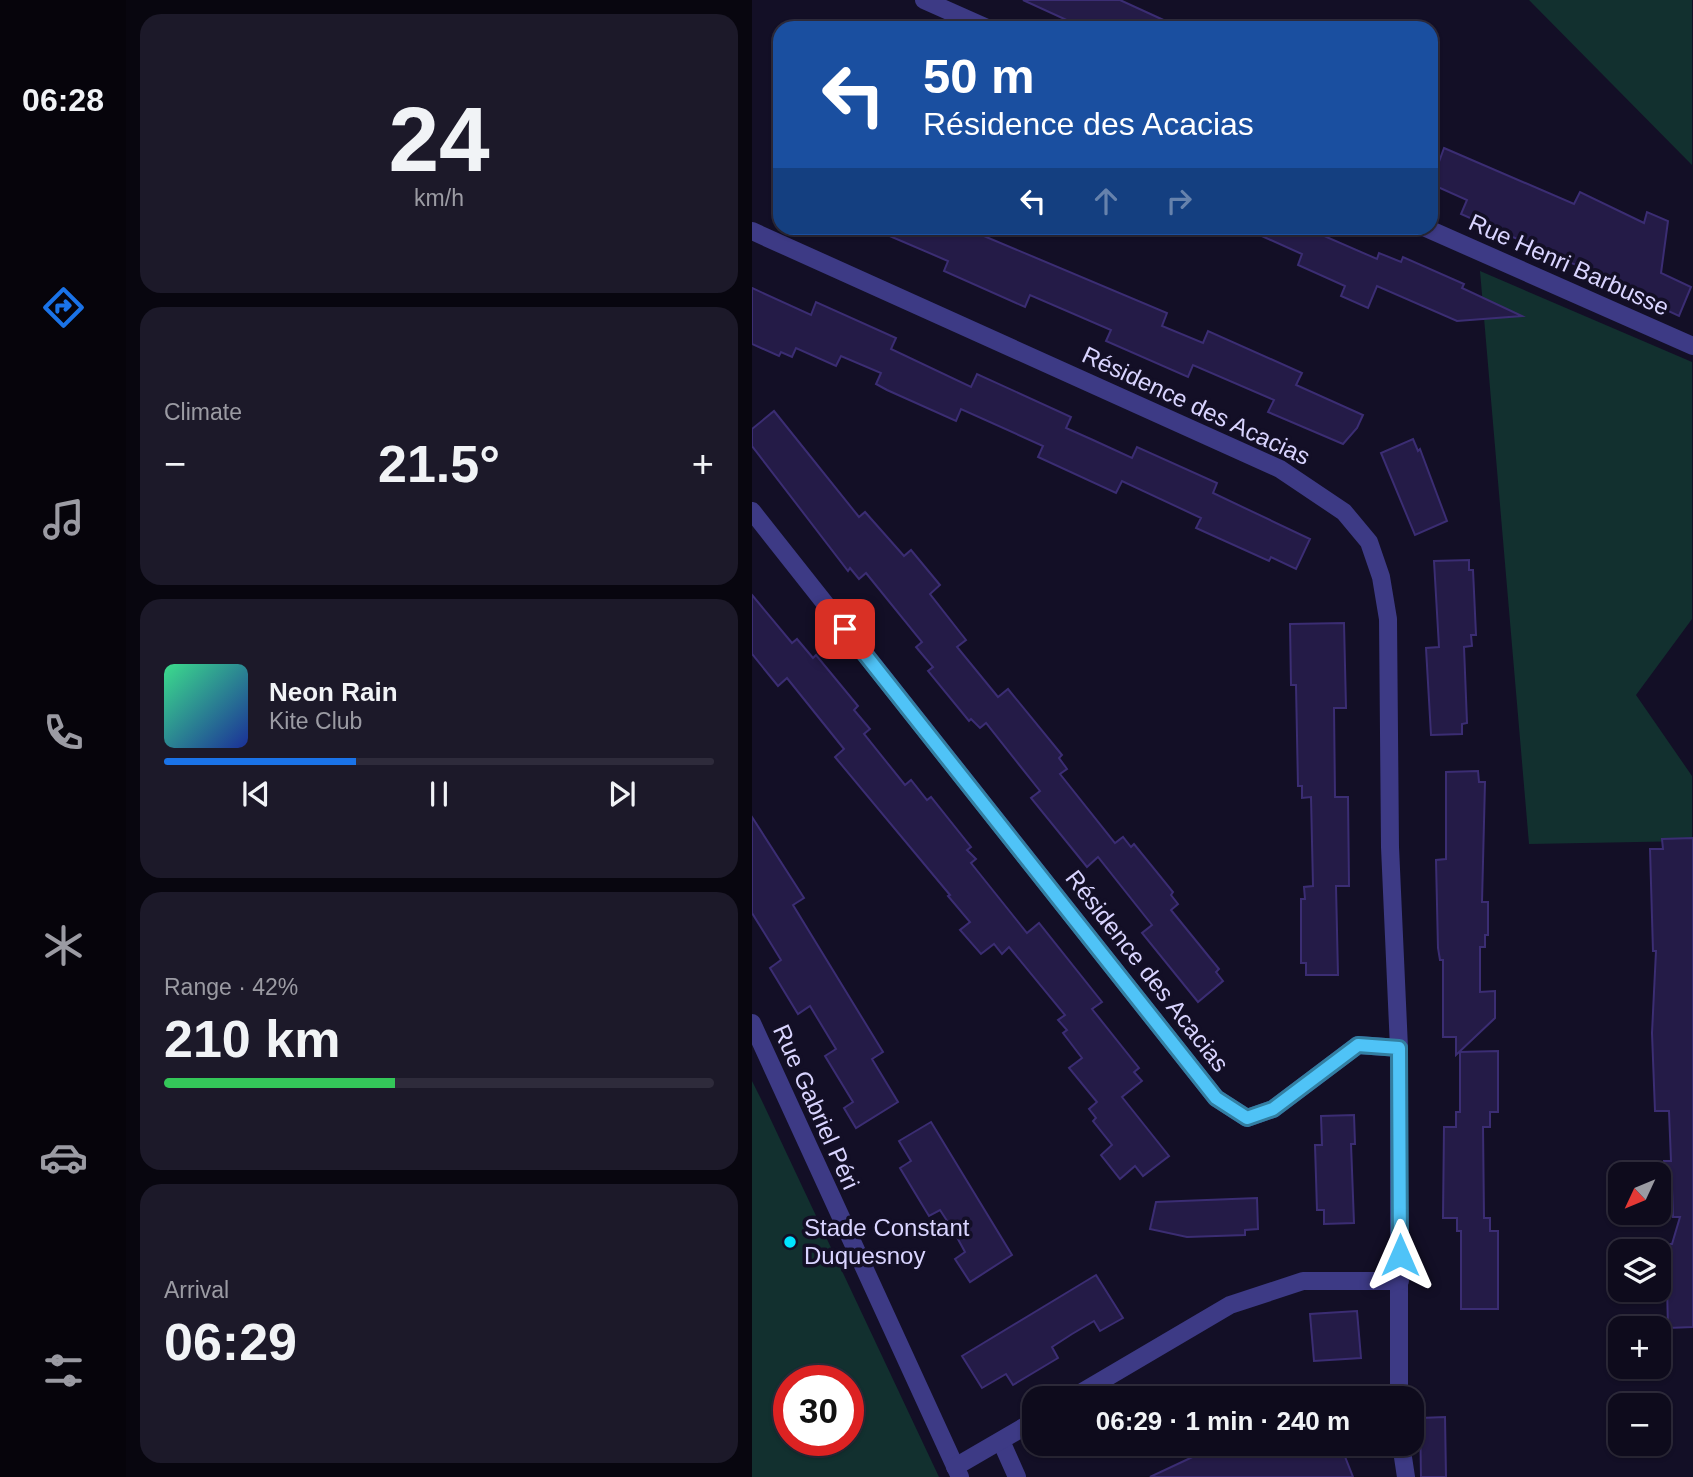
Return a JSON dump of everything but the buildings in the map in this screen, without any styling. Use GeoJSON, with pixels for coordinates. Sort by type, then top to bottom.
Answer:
{"type":"FeatureCollection","features":[{"type":"Feature","properties":{"kind":"street"},"geometry":{"type":"LineString","coordinates":[[925,0],[971,21]]}},
{"type":"Feature","properties":{"kind":"street","name":"Résidence des Acacias"},"geometry":{"type":"LineString","coordinates":[[752,231],[1279,469],[1344,512],[1369,542],[1381,577],[1388,619],[1390,847],[1399,1048],[1400,1386]]}},
{"type":"Feature","properties":{"kind":"street","name":"Rue Henri Barbusse"},"geometry":{"type":"LineString","coordinates":[[1438,233],[1692,346]]}},
{"type":"Feature","properties":{"kind":"street","name":"Résidence des Acacias"},"geometry":{"type":"LineString","coordinates":[[752,511],[1216,1098],[1247,1118],[1273,1109],[1358,1045],[1399,1048]]}},
{"type":"Feature","properties":{"kind":"street","name":"Rue Gabriel Péri"},"geometry":{"type":"LineString","coordinates":[[752,1023],[844,1231],[958,1472]]}},
{"type":"Feature","properties":{"kind":"street"},"geometry":{"type":"LineString","coordinates":[[1092,1386],[1230,1305],[1303,1281],[1400,1281]]}},
{"type":"Feature","properties":{"kind":"street"},"geometry":{"type":"LineString","coordinates":[[958,1472],[1022,1428]]}},
{"type":"Feature","properties":{"kind":"street"},"geometry":{"type":"LineString","coordinates":[[1001,1441],[1017,1477]]}},
{"type":"Feature","properties":{"kind":"street"},"geometry":{"type":"LineString","coordinates":[[1403,1456],[1406,1477]]}},
{"type":"Feature","properties":{"kind":"green space"},"geometry":{"type":"Polygon","coordinates":[[[1529,0],[1692,0],[1692,165],[1529,0]]]}},
{"type":"Feature","properties":{"kind":"green space"},"geometry":{"type":"Polygon","coordinates":[[[1480,271],[1692,362],[1692,619],[1636,695],[1692,776],[1692,841],[1529,844],[1480,271]]]}},
{"type":"Feature","properties":{"kind":"green space","name":"Stade Constant Duquesnoy"},"geometry":{"type":"Polygon","coordinates":[[[752,1081],[939,1477],[752,1477],[752,1081]]]}},
{"type":"Feature","properties":{"kind":"place","name":"Stade Constant Duquesnoy"},"geometry":{"type":"Point","coordinates":[790,1242]}},
{"type":"Feature","properties":{"kind":"route"},"geometry":{"type":"LineString","coordinates":[[845,629],[1216,1098],[1247,1118],[1273,1109],[1358,1045],[1399,1048],[1400,1255]]}}]}
